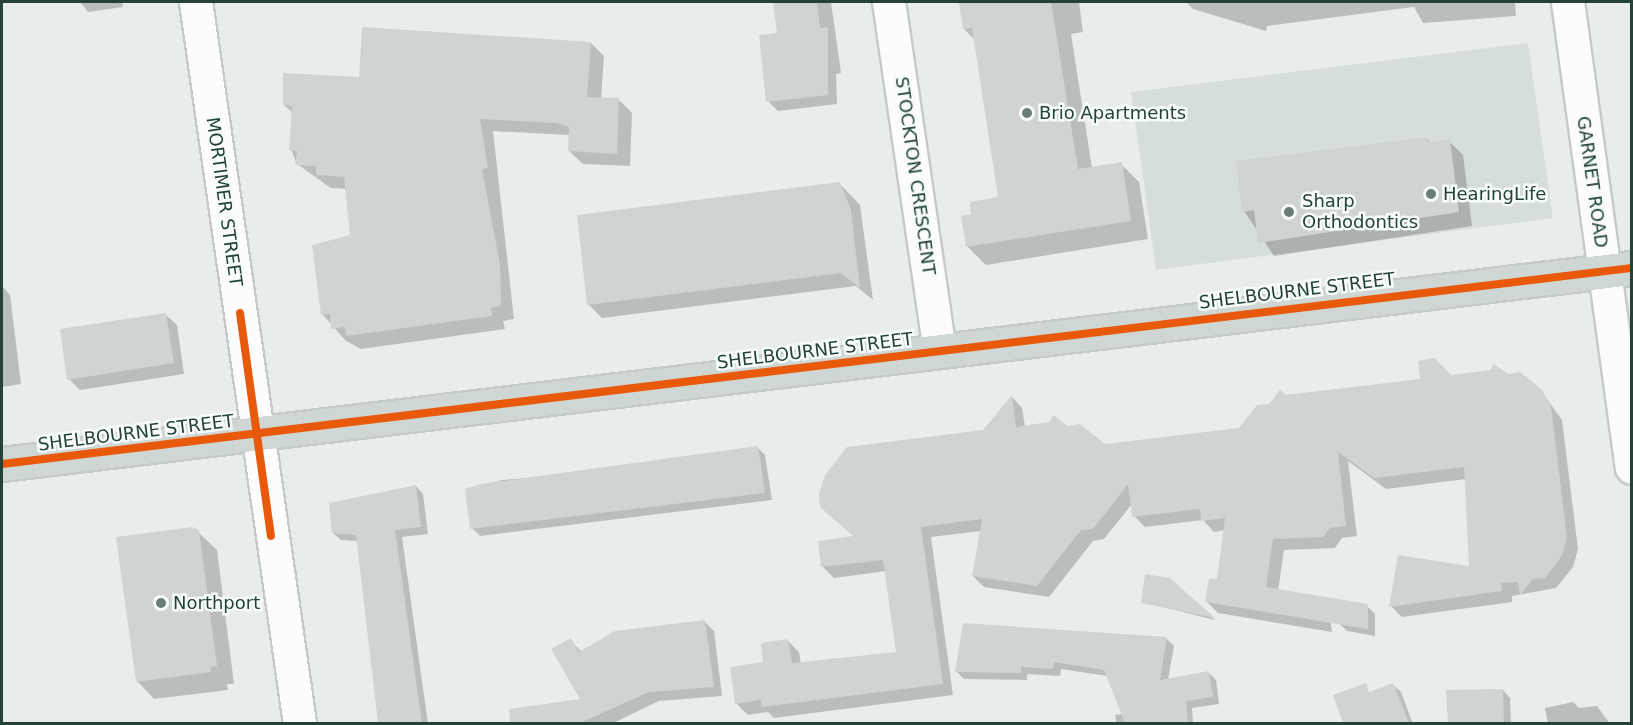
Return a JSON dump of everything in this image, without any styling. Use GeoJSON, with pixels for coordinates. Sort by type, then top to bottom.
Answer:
{"type":"FeatureCollection","features":[{"type":"Feature","properties":{"kind":"main road","name":"SHELBOURNE STREET"},"geometry":{"type":"LineString","coordinates":[[2,464],[1618,270]]}},
{"type":"Feature","properties":{"kind":"street","name":"MORTIMER STREET"},"geometry":{"type":"LineString","coordinates":[[196,2],[300,723]]}},
{"type":"Feature","properties":{"kind":"street","name":"STOCKTON CRESCENT"},"geometry":{"type":"LineString","coordinates":[[890,2],[940,351]]}},
{"type":"Feature","properties":{"kind":"street","name":"GARNET ROAD"},"geometry":{"type":"LineString","coordinates":[[1568,2],[1618,270],[1632,468]]}},
{"type":"Feature","properties":{"kind":"shaded area"},"geometry":{"type":"Polygon","coordinates":[[[1528,43],[1553,218],[1156,270],[1131,92],[1528,43]]]}},
{"type":"Feature","properties":{"kind":"building"},"geometry":{"type":"Polygon","coordinates":[[[773,2],[817,2],[820,28],[828,27],[828,95],[766,102],[759,35],[777,33],[773,2]]]}},
{"type":"Feature","properties":{"kind":"building","name":"Brio Apartments"},"geometry":{"type":"Polygon","coordinates":[[[959,2],[1051,2],[1078,169],[1122,162],[1131,221],[966,247],[961,216],[971,214],[970,202],[998,197],[972,28],[963,29],[959,2]]]}},
{"type":"Feature","properties":{"kind":"building"},"geometry":{"type":"Polygon","coordinates":[[[362,27],[591,42],[587,97],[619,98],[617,154],[568,151],[569,127],[557,123],[480,119],[488,168],[482,169],[500,265],[501,306],[491,308],[492,316],[346,336],[345,327],[331,329],[330,314],[321,315],[312,245],[350,235],[344,177],[316,175],[316,166],[295,165],[297,151],[289,150],[292,106],[283,105],[283,73],[359,77],[362,27]]]}},
{"type":"Feature","properties":{"kind":"building"},"geometry":{"type":"Polygon","coordinates":[[[1427,137],[1428,142],[1450,139],[1459,212],[1258,243],[1254,210],[1242,212],[1236,161],[1427,137]]]}},
{"type":"Feature","properties":{"kind":"building"},"geometry":{"type":"Polygon","coordinates":[[[840,182],[851,210],[860,288],[841,273],[587,305],[577,215],[840,182]]]}},
{"type":"Feature","properties":{"kind":"building"},"geometry":{"type":"Polygon","coordinates":[[[166,313],[174,363],[67,380],[60,329],[166,313]]]}},
{"type":"Feature","properties":{"kind":"building"},"geometry":{"type":"Polygon","coordinates":[[[1435,358],[1451,375],[1490,370],[1494,364],[1508,374],[1520,372],[1542,390],[1551,407],[1567,537],[1562,556],[1545,578],[1533,579],[1520,595],[1518,582],[1501,583],[1502,591],[1389,607],[1398,555],[1469,566],[1464,467],[1374,478],[1338,452],[1346,526],[1330,528],[1323,537],[1273,539],[1266,587],[1368,604],[1368,629],[1205,602],[1209,578],[1217,579],[1225,518],[1201,521],[1200,509],[1132,517],[1128,484],[1093,529],[1081,530],[1037,586],[972,576],[982,519],[921,527],[943,684],[762,707],[761,700],[735,704],[730,667],[763,662],[761,643],[788,639],[792,663],[896,652],[883,560],[821,567],[818,541],[853,536],[820,507],[819,494],[825,475],[847,447],[983,430],[1012,395],[1016,427],[1049,422],[1054,415],[1067,426],[1080,424],[1105,444],[1239,428],[1257,405],[1269,404],[1280,390],[1286,395],[1420,379],[1418,361],[1435,358]]]}},
{"type":"Feature","properties":{"kind":"building"},"geometry":{"type":"Polygon","coordinates":[[[758,446],[765,493],[470,529],[465,489],[481,484],[758,446]]]}},
{"type":"Feature","properties":{"kind":"building"},"geometry":{"type":"Polygon","coordinates":[[[416,485],[421,527],[395,530],[422,723],[378,723],[356,535],[332,533],[329,503],[416,485]]]}},
{"type":"Feature","properties":{"kind":"building","name":"Northport"},"geometry":{"type":"Polygon","coordinates":[[[192,527],[199,530],[217,666],[210,667],[211,672],[136,682],[116,537],[192,527]]]}},
{"type":"Feature","properties":{"kind":"building"},"geometry":{"type":"Polygon","coordinates":[[[1145,574],[1170,578],[1215,618],[1141,603],[1145,574]]]}},
{"type":"Feature","properties":{"kind":"building"},"geometry":{"type":"Polygon","coordinates":[[[705,620],[714,687],[649,692],[580,723],[510,723],[509,709],[580,699],[551,649],[571,638],[579,652],[615,631],[705,620]]]}},
{"type":"Feature","properties":{"kind":"building"},"geometry":{"type":"Polygon","coordinates":[[[963,623],[1167,637],[1160,680],[1209,671],[1213,697],[1186,701],[1188,723],[1125,723],[1104,670],[1054,662],[1053,669],[1021,667],[1021,673],[955,672],[963,623]]]}},
{"type":"Feature","properties":{"kind":"building"},"geometry":{"type":"Polygon","coordinates":[[[1366,683],[1369,692],[1393,683],[1409,723],[1343,723],[1333,695],[1366,683]]]}},
{"type":"Feature","properties":{"kind":"building"},"geometry":{"type":"Polygon","coordinates":[[[1503,689],[1504,723],[1448,723],[1446,690],[1503,689]]]}},
{"type":"Feature","properties":{"kind":"cycle path"},"geometry":{"type":"LineString","coordinates":[[2,464],[1632,268]]}},
{"type":"Feature","properties":{"kind":"cycle path"},"geometry":{"type":"LineString","coordinates":[[240,313],[271,536]]}},
{"type":"Feature","properties":{"kind":"place","name":"Brio Apartments"},"geometry":{"type":"Point","coordinates":[1027,113]}},
{"type":"Feature","properties":{"kind":"place","name":"HearingLife"},"geometry":{"type":"Point","coordinates":[1431,194]}},
{"type":"Feature","properties":{"kind":"place","name":"Sharp Orthodontics"},"geometry":{"type":"Point","coordinates":[1289,212]}},
{"type":"Feature","properties":{"kind":"place","name":"Northport"},"geometry":{"type":"Point","coordinates":[161,603]}}]}
